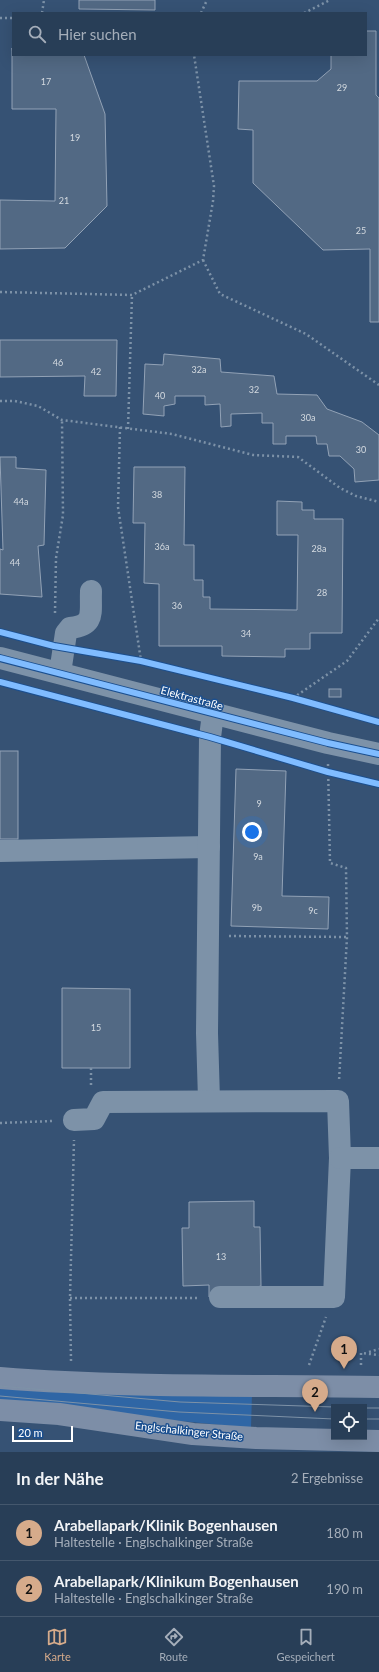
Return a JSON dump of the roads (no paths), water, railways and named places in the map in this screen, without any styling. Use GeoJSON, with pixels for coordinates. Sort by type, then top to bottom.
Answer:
{"type":"FeatureCollection","features":[{"type":"Feature","properties":{"kind":"main road"},"geometry":{"type":"LineString","coordinates":[[0,1378],[71,1383],[134,1385],[379,1386]]}},
{"type":"Feature","properties":{"kind":"main road","name":"Englschalkinger Straße"},"geometry":{"type":"LineString","coordinates":[[0,1410],[59,1414],[193,1434],[256,1438],[379,1441]]}},
{"type":"Feature","properties":{"kind":"street"},"geometry":{"type":"LineString","coordinates":[[60,673],[66,633],[70,628],[80,627],[87,623],[89,619],[91,591]]}},
{"type":"Feature","properties":{"kind":"street","name":"Elektrastraße"},"geometry":{"type":"LineString","coordinates":[[0,658],[213,714],[379,754]]}},
{"type":"Feature","properties":{"kind":"street"},"geometry":{"type":"LineString","coordinates":[[209,1100],[208,936],[210,737],[213,714]]}},
{"type":"Feature","properties":{"kind":"street"},"geometry":{"type":"LineString","coordinates":[[0,851],[209,847]]}},
{"type":"Feature","properties":{"kind":"street"},"geometry":{"type":"LineString","coordinates":[[74,1120],[94,1119],[103,1102],[209,1100],[338,1101],[340,1158],[334,1297],[220,1298]]}},
{"type":"Feature","properties":{"kind":"street"},"geometry":{"type":"LineString","coordinates":[[340,1158],[379,1158]]}},
{"type":"Feature","properties":{"kind":"tram line"},"geometry":{"type":"LineString","coordinates":[[0,1386],[180,1402],[331,1407]]}},
{"type":"Feature","properties":{"kind":"tram line"},"geometry":{"type":"LineString","coordinates":[[0,1396],[179,1412],[331,1419]]}},
{"type":"Feature","properties":{"kind":"tram line"},"geometry":{"type":"LineString","coordinates":[[367,1408],[379,1408]]}},
{"type":"Feature","properties":{"kind":"tram line"},"geometry":{"type":"LineString","coordinates":[[367,1419],[379,1419]]}},
{"type":"Feature","properties":{"kind":"place","name":"Arabellapark/Klinik Bogenhausen"},"geometry":{"type":"Point","coordinates":[344,1369]}},
{"type":"Feature","properties":{"kind":"place","name":"Arabellapark/Klinikum Bogenhausen"},"geometry":{"type":"Point","coordinates":[315,1412]}}]}
